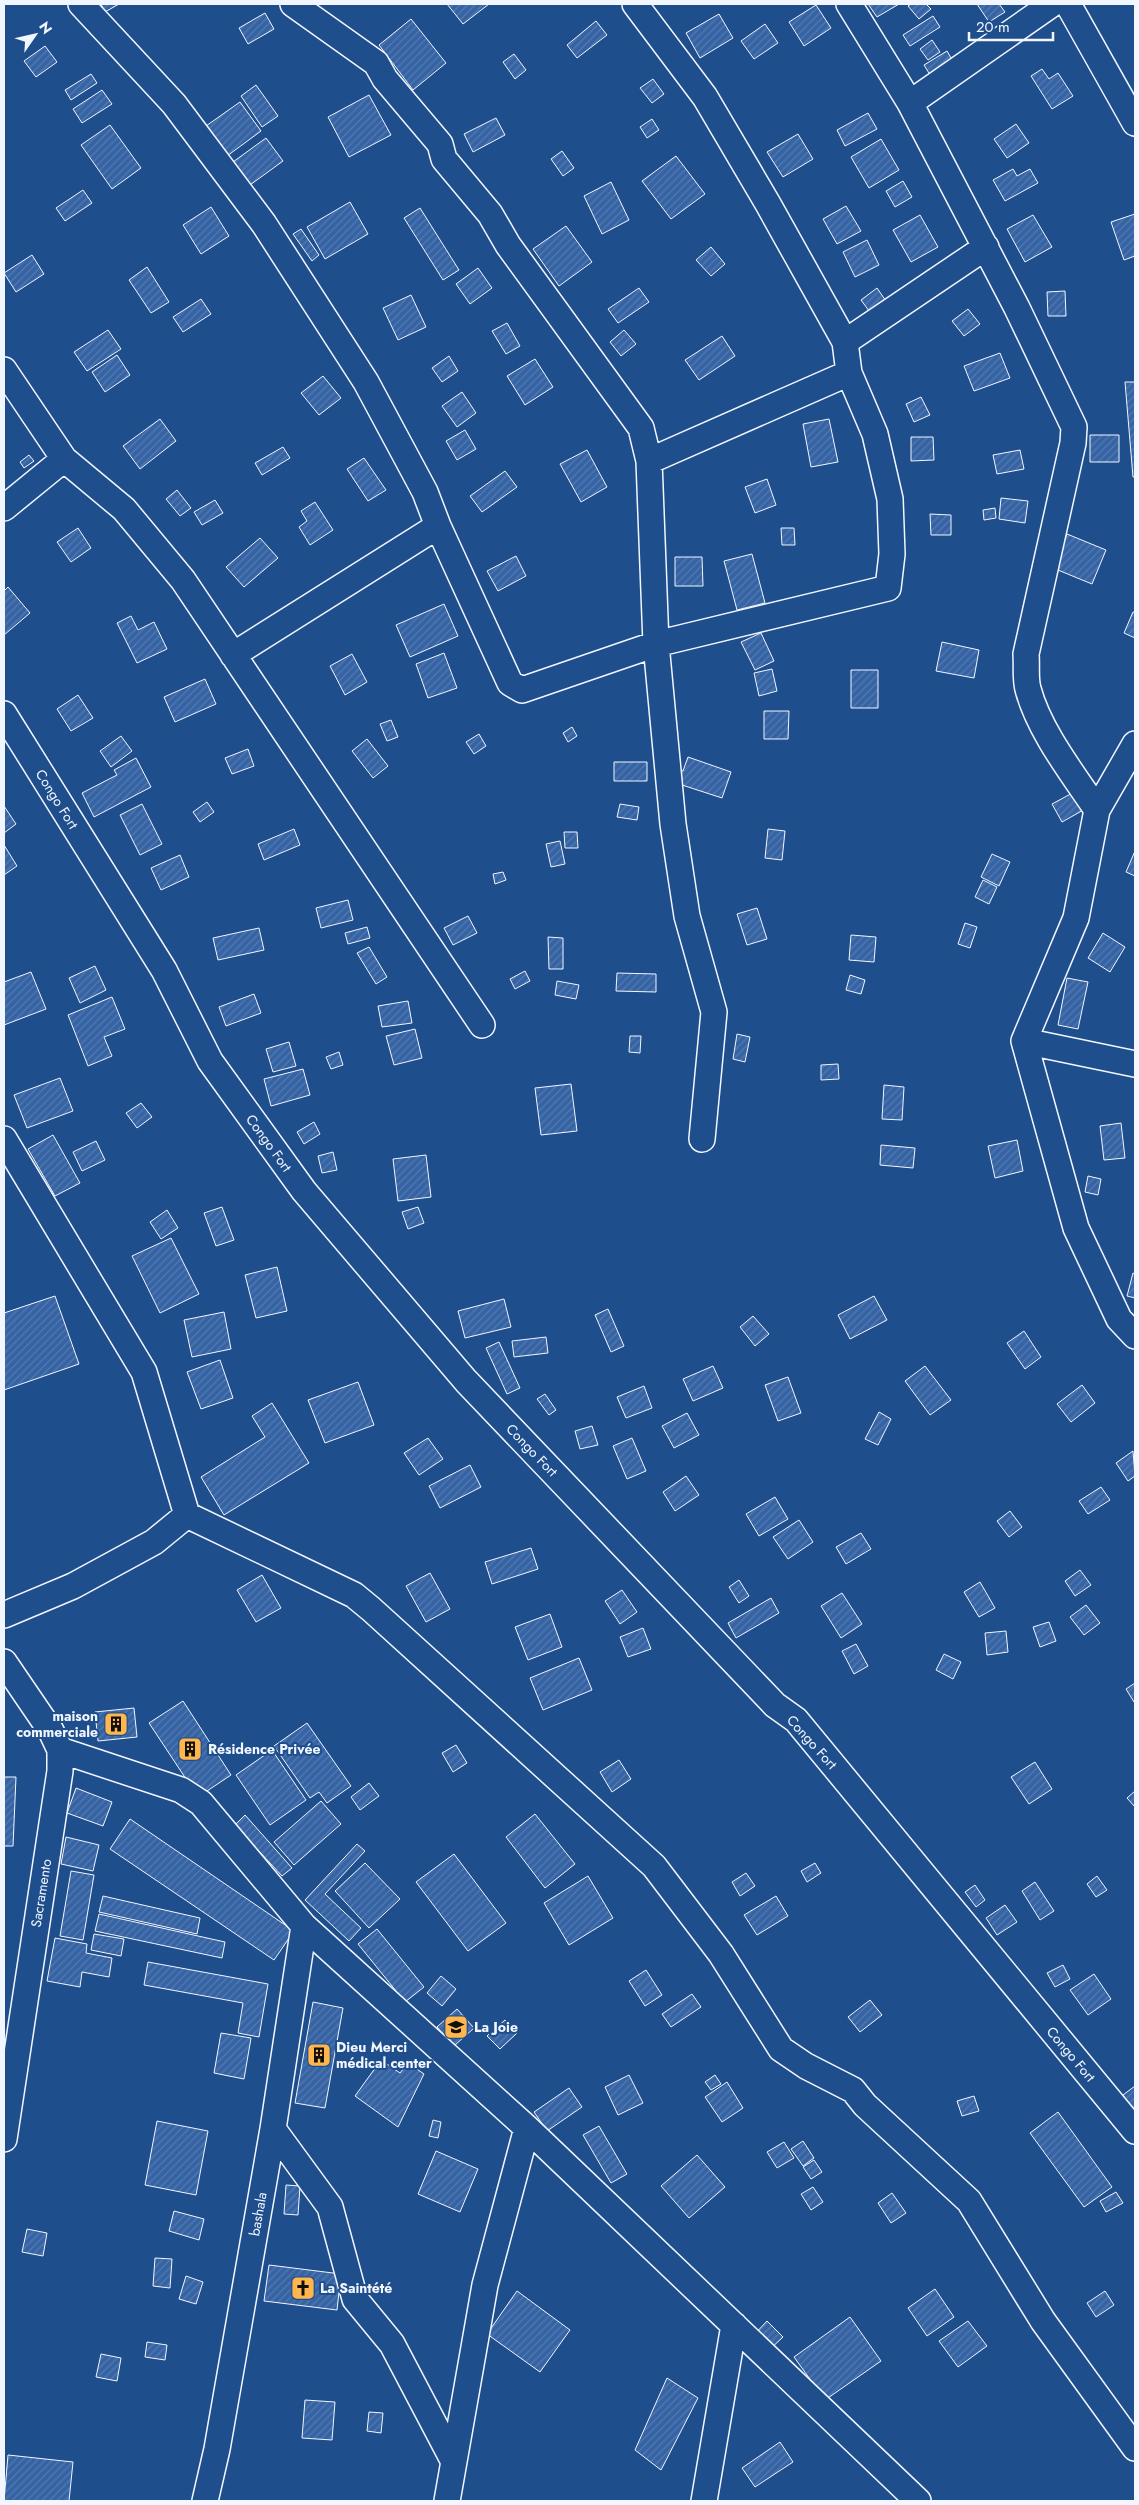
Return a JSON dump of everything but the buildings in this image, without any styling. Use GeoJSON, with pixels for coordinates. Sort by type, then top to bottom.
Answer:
{"type":"FeatureCollection","features":[{"type":"Feature","properties":{"kind":"street"},"geometry":{"type":"LineString","coordinates":[[81,4],[164,92],[264,224],[366,382],[413,467],[510,683],[522,690],[656,644],[888,588],[892,554],[890,499],[875,434],[849,373],[845,342],[768,204],[705,97],[635,4]]}},
{"type":"Feature","properties":{"kind":"street"},"geometry":{"type":"LineString","coordinates":[[293,4],[376,63],[385,79],[440,144],[444,159],[490,214],[508,245],[638,421],[649,461],[656,644],[672,824],[687,916],[714,1012],[702,1139]]}},
{"type":"Feature","properties":{"kind":"street"},"geometry":{"type":"LineString","coordinates":[[849,4],[910,103],[986,247],[1074,427],[1071,451],[1026,654],[1027,686],[1032,705],[1060,754],[1097,810]]}},
{"type":"Feature","properties":{"kind":"street"},"geometry":{"type":"LineString","coordinates":[[910,103],[1052,4]]}},
{"type":"Feature","properties":{"kind":"street"},"geometry":{"type":"LineString","coordinates":[[1068,4],[1135,123]]}},
{"type":"Feature","properties":{"kind":"street"},"geometry":{"type":"LineString","coordinates":[[845,342],[986,247]]}},
{"type":"Feature","properties":{"kind":"street"},"geometry":{"type":"LineString","coordinates":[[4,370],[64,459],[124,509],[183,580],[482,1025]]}},
{"type":"Feature","properties":{"kind":"street"},"geometry":{"type":"LineString","coordinates":[[649,461],[849,373]]}},
{"type":"Feature","properties":{"kind":"street"},"geometry":{"type":"LineString","coordinates":[[4,508],[64,459]]}},
{"type":"Feature","properties":{"kind":"street"},"geometry":{"type":"LineString","coordinates":[[233,655],[438,526]]}},
{"type":"Feature","properties":{"kind":"street","name":"Congo Fort"},"geometry":{"type":"LineString","coordinates":[[4,714],[164,970],[210,1061],[304,1192],[466,1381],[775,1705],[796,1720],[1135,2131]]}},
{"type":"Feature","properties":{"kind":"street"},"geometry":{"type":"LineString","coordinates":[[1135,744],[1097,810],[1076,918],[1024,1041],[1076,1228],[1119,1319],[1135,1336]]}},
{"type":"Feature","properties":{"kind":"street"},"geometry":{"type":"LineString","coordinates":[[1024,1041],[1135,1064]]}},
{"type":"Feature","properties":{"kind":"street"},"geometry":{"type":"LineString","coordinates":[[4,1139],[144,1372],[187,1515],[354,1595],[654,1866],[721,1954],[781,2049],[806,2066],[853,2090],[865,2105],[968,2200],[1042,2321],[1135,2448]]}},
{"type":"Feature","properties":{"kind":"street"},"geometry":{"type":"LineString","coordinates":[[4,1615],[73,1586],[154,1542],[187,1515]]}},
{"type":"Feature","properties":{"kind":"street","name":"Sacramento"},"geometry":{"type":"LineString","coordinates":[[4,1662],[51,1731],[60,1750],[60,1771],[4,2139]]}},
{"type":"Feature","properties":{"kind":"street"},"geometry":{"type":"LineString","coordinates":[[60,1750],[181,1790],[193,1796],[201,1803],[304,1926],[526,2128],[918,2501]]}},
{"type":"Feature","properties":{"kind":"street","name":"bashala"},"geometry":{"type":"LineString","coordinates":[[205,2501],[217,2449],[273,2129],[304,1926]]}},
{"type":"Feature","properties":{"kind":"street"},"geometry":{"type":"LineString","coordinates":[[447,2501],[485,2285],[526,2128]]}},
{"type":"Feature","properties":{"kind":"street"},"geometry":{"type":"LineString","coordinates":[[273,2129],[330,2208],[355,2299],[392,2344],[453,2460]]}},
{"type":"Feature","properties":{"kind":"street"},"geometry":{"type":"LineString","coordinates":[[704,2501],[734,2325]]}},
{"type":"Feature","properties":{"kind":"place","name":"maison commerciale"},"geometry":{"type":"Point","coordinates":[116,1724]}},
{"type":"Feature","properties":{"kind":"place","name":"Résidence Privée"},"geometry":{"type":"Point","coordinates":[190,1749]}},
{"type":"Feature","properties":{"kind":"place","name":"La Joie"},"geometry":{"type":"Point","coordinates":[456,2027]}},
{"type":"Feature","properties":{"kind":"place","name":"Dieu Merci médical center"},"geometry":{"type":"Point","coordinates":[319,2055]}},
{"type":"Feature","properties":{"kind":"place","name":"La Saintété"},"geometry":{"type":"Point","coordinates":[303,2288]}}]}
